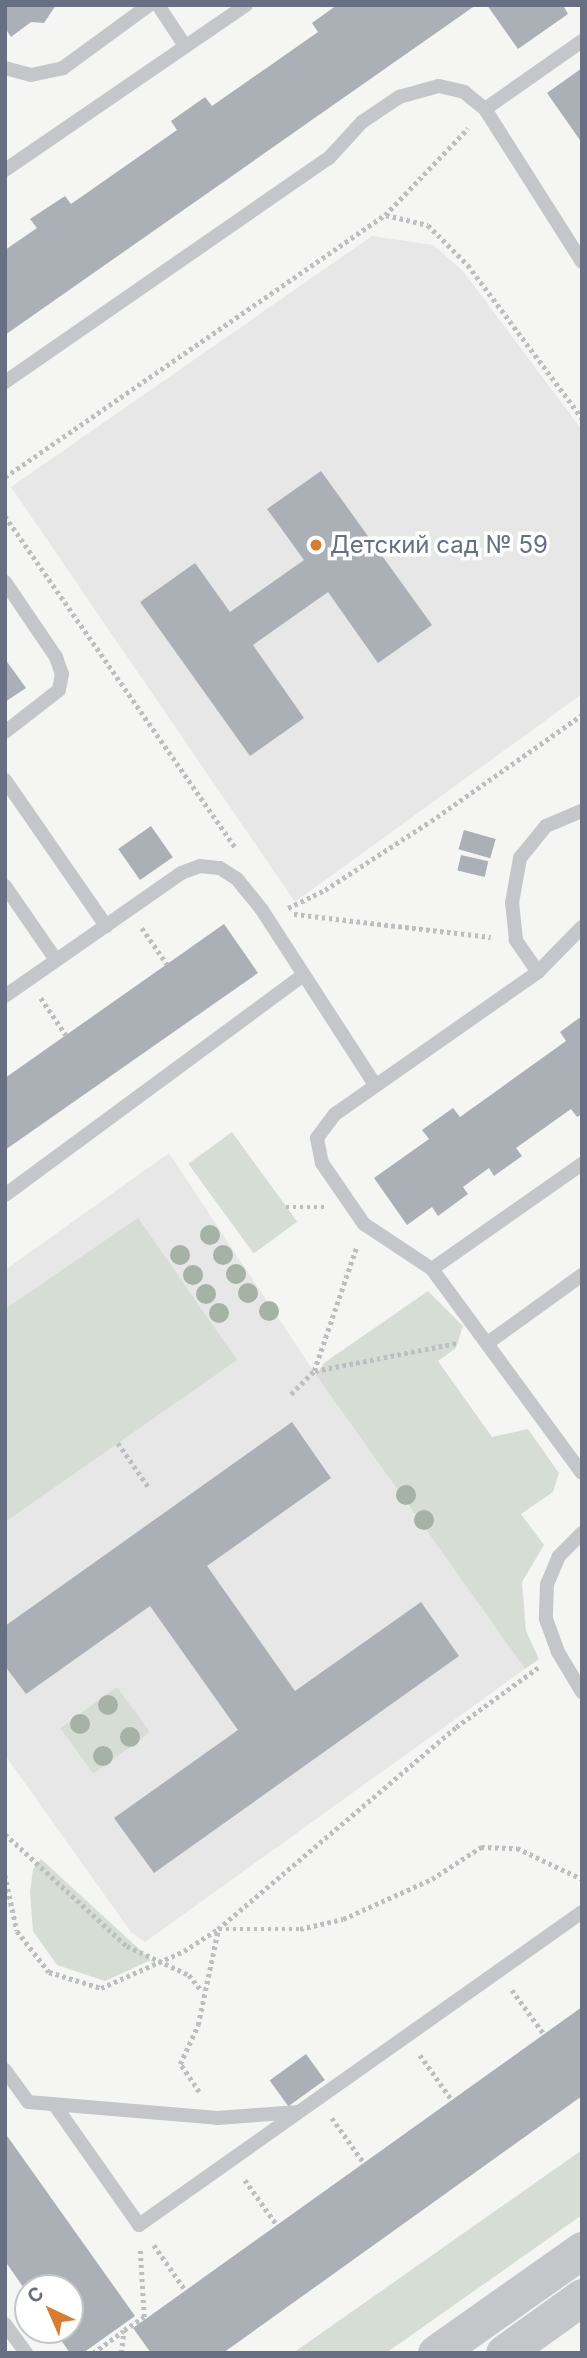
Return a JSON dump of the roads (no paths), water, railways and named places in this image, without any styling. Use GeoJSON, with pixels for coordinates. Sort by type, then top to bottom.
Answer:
{"type":"FeatureCollection","features":[{"type":"Feature","properties":{"kind":"street"},"geometry":{"type":"LineString","coordinates":[[436,2353],[582,2250]]}},
{"type":"Feature","properties":{"kind":"street"},"geometry":{"type":"LineString","coordinates":[[504,2353],[582,2297]]}},
{"type":"Feature","properties":{"kind":"lane"},"geometry":{"type":"LineString","coordinates":[[5,68],[32,75],[63,68],[149,5]]}},
{"type":"Feature","properties":{"kind":"lane"},"geometry":{"type":"LineString","coordinates":[[158,5],[186,46]]}},
{"type":"Feature","properties":{"kind":"lane"},"geometry":{"type":"LineString","coordinates":[[5,170],[246,5]]}},
{"type":"Feature","properties":{"kind":"lane"},"geometry":{"type":"LineString","coordinates":[[485,109],[582,41]]}},
{"type":"Feature","properties":{"kind":"lane"},"geometry":{"type":"LineString","coordinates":[[5,382],[328,158],[362,122],[399,97],[439,86],[464,92],[485,109],[582,262]]}},
{"type":"Feature","properties":{"kind":"lane"},"geometry":{"type":"LineString","coordinates":[[5,582],[56,657],[62,674],[59,690],[46,704],[5,732]]}},
{"type":"Feature","properties":{"kind":"lane"},"geometry":{"type":"LineString","coordinates":[[5,780],[106,926]]}},
{"type":"Feature","properties":{"kind":"lane"},"geometry":{"type":"LineString","coordinates":[[538,972],[516,940],[512,903],[520,858],[546,826],[582,810]]}},
{"type":"Feature","properties":{"kind":"lane"},"geometry":{"type":"LineString","coordinates":[[5,996],[181,873],[201,866],[220,868],[237,878],[262,910],[375,1085]]}},
{"type":"Feature","properties":{"kind":"lane"},"geometry":{"type":"LineString","coordinates":[[5,886],[56,960]]}},
{"type":"Feature","properties":{"kind":"lane"},"geometry":{"type":"LineString","coordinates":[[582,927],[538,972],[335,1114],[317,1138],[322,1163],[364,1224],[432,1269],[489,1342],[582,1473]]}},
{"type":"Feature","properties":{"kind":"lane"},"geometry":{"type":"LineString","coordinates":[[5,1195],[303,975]]}},
{"type":"Feature","properties":{"kind":"lane"},"geometry":{"type":"LineString","coordinates":[[432,1269],[582,1164]]}},
{"type":"Feature","properties":{"kind":"lane"},"geometry":{"type":"LineString","coordinates":[[489,1342],[582,1275]]}},
{"type":"Feature","properties":{"kind":"lane"},"geometry":{"type":"LineString","coordinates":[[582,1533],[559,1556],[547,1584],[547,1619],[558,1652],[582,1692]]}},
{"type":"Feature","properties":{"kind":"lane"},"geometry":{"type":"LineString","coordinates":[[54,2104],[139,2225],[582,1912]]}},
{"type":"Feature","properties":{"kind":"lane"},"geometry":{"type":"LineString","coordinates":[[5,2070],[28,2102],[217,2118],[300,2112]]}},
{"type":"Feature","properties":{"kind":"lane"},"geometry":{"type":"LineString","coordinates":[[5,2324],[26,2353]]}},
{"type":"Feature","properties":{"kind":"place","name":"Детский сад № 59"},"geometry":{"type":"Point","coordinates":[316,545]}}]}
